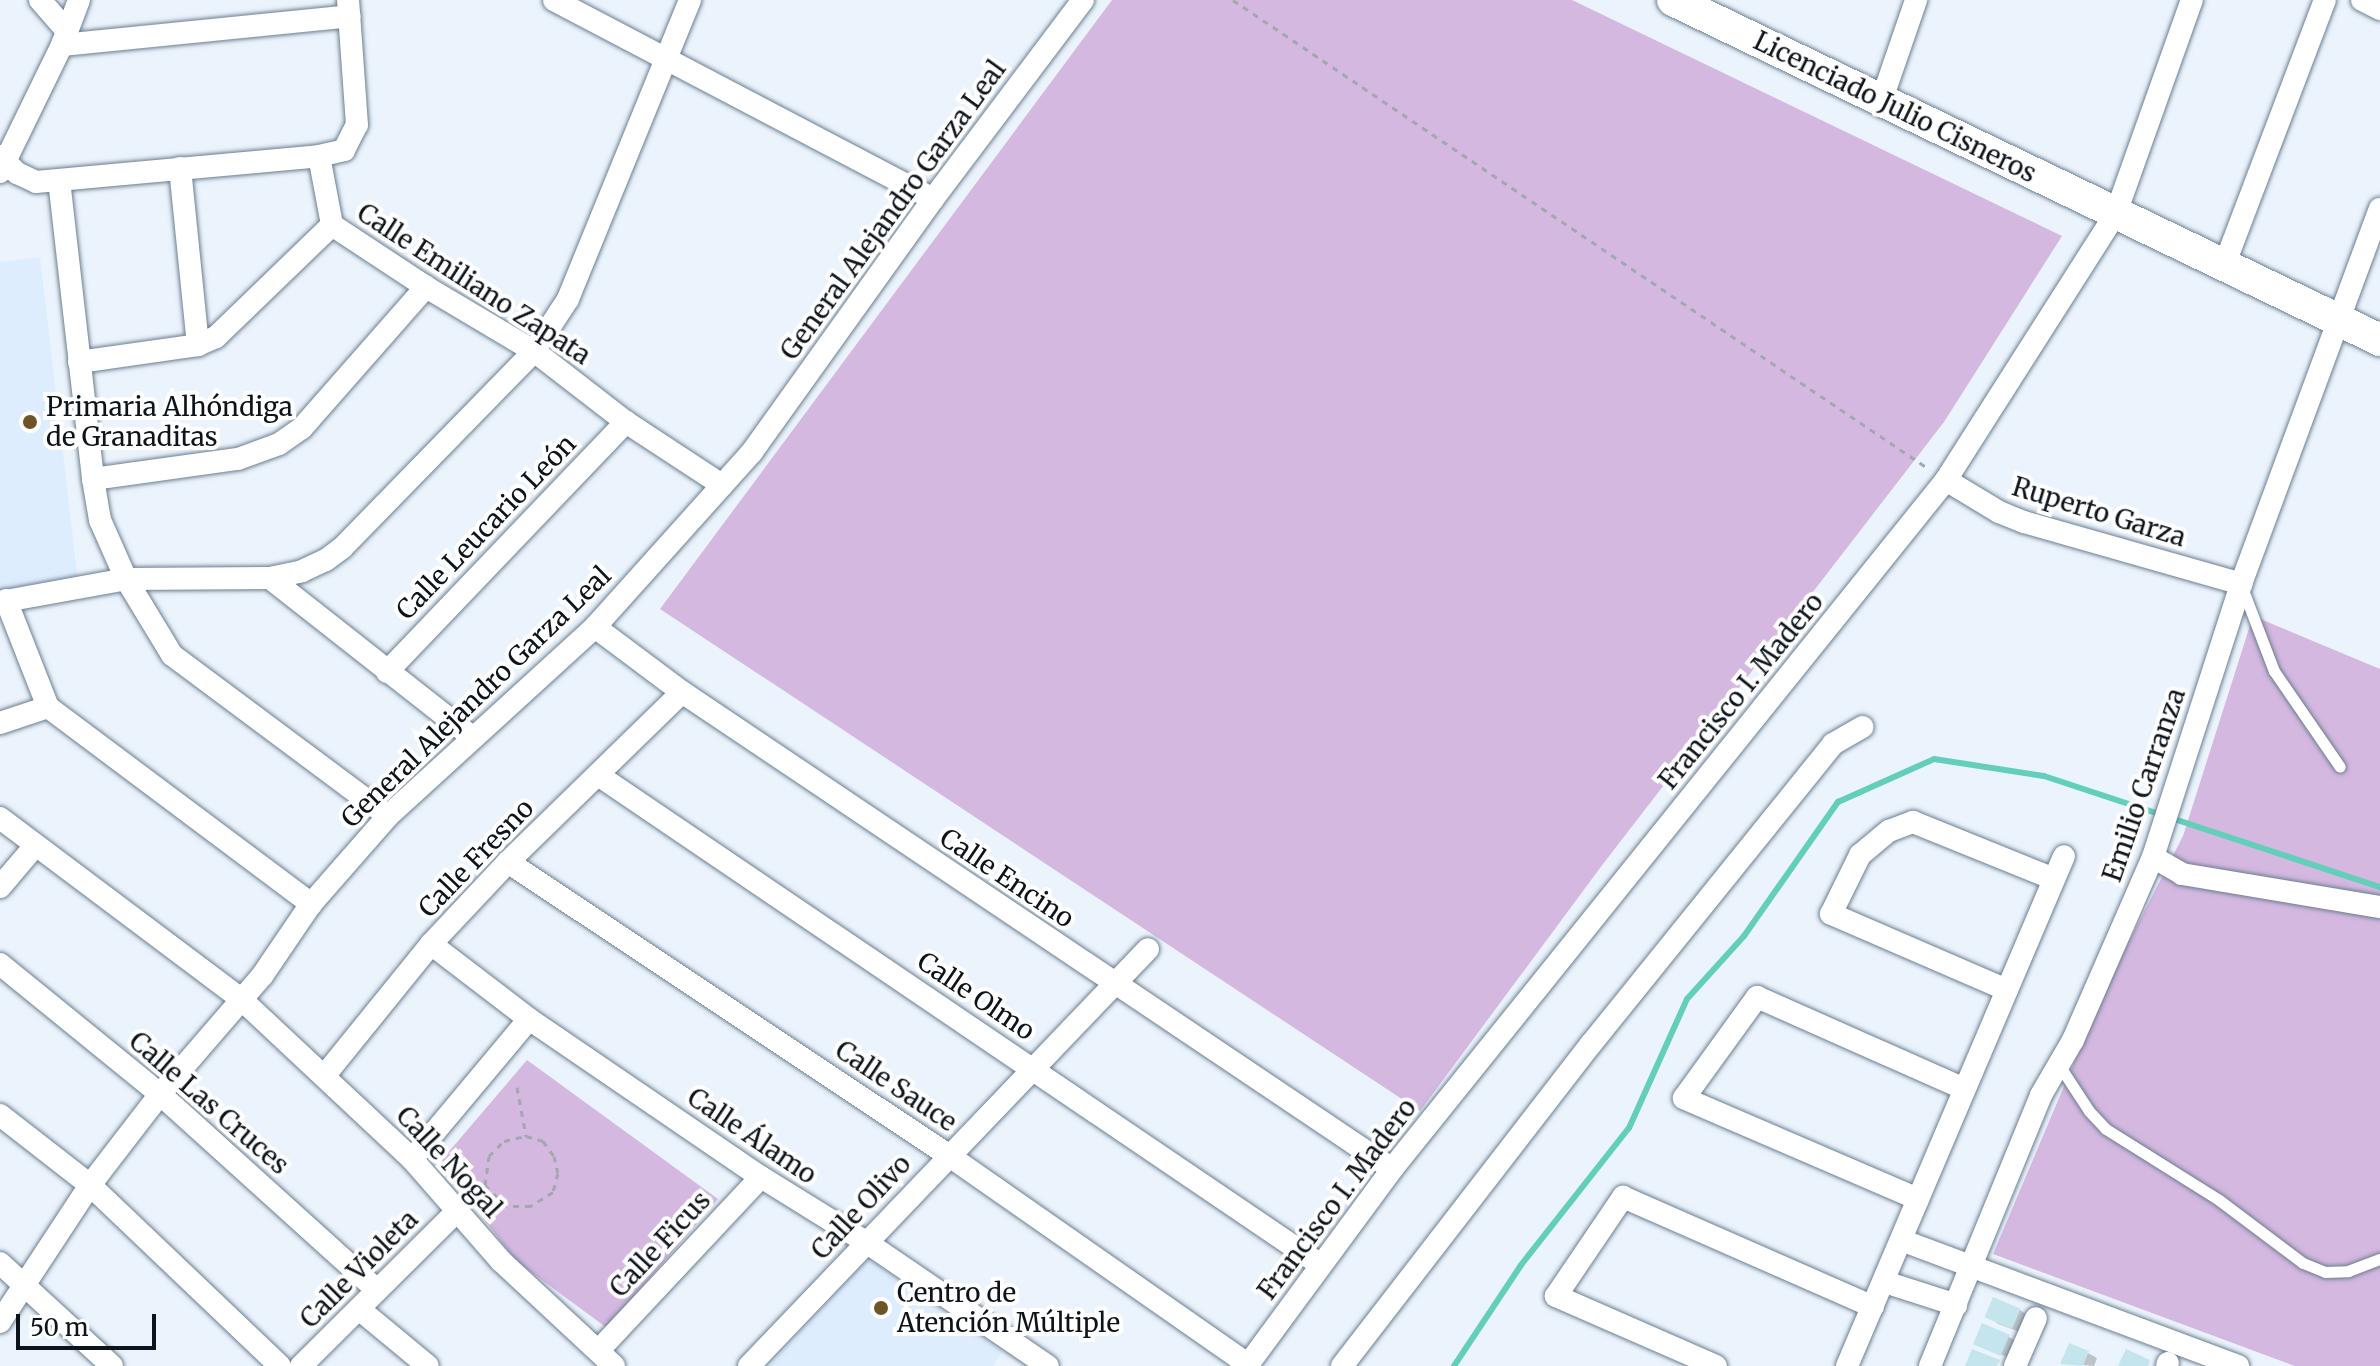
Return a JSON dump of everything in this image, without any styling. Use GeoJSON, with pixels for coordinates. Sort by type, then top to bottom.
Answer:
{"type":"FeatureCollection","features":[{"type":"Feature","properties":{"kind":"street"},"geometry":{"type":"LineString","coordinates":[[40,0],[65,38]]}},
{"type":"Feature","properties":{"kind":"street"},"geometry":{"type":"LineString","coordinates":[[65,38],[349,8],[357,125],[344,150],[319,156],[36,182],[2,164],[65,38],[79,0]]}},
{"type":"Feature","properties":{"kind":"street"},"geometry":{"type":"LineString","coordinates":[[554,0],[933,199]]}},
{"type":"Feature","properties":{"kind":"street"},"geometry":{"type":"LineString","coordinates":[[311,904],[48,707],[3,601],[126,579],[270,578],[302,571],[326,560],[343,547],[534,351],[568,299],[690,0]]}},
{"type":"Feature","properties":{"kind":"street","name":"General Alejandro Garza Leal"},"geometry":{"type":"LineString","coordinates":[[0,1322],[90,1185],[160,1094],[262,976],[311,904],[388,816],[595,627],[752,452],[933,199],[1083,0]]}},
{"type":"Feature","properties":{"kind":"street","name":"Licenciado Julio Cisneros"},"geometry":{"type":"LineString","coordinates":[[1673,0],[2225,263],[2337,322],[2380,340]]}},
{"type":"Feature","properties":{"kind":"street"},"geometry":{"type":"LineString","coordinates":[[1882,99],[1916,0]]}},
{"type":"Feature","properties":{"kind":"street","name":"Francisco I. Madero"},"geometry":{"type":"LineString","coordinates":[[1248,1365],[1392,1169],[1946,480],[2116,213],[2192,0]]}},
{"type":"Feature","properties":{"kind":"street"},"geometry":{"type":"LineString","coordinates":[[2225,263],[2325,0]]}},
{"type":"Feature","properties":{"kind":"street"},"geometry":{"type":"LineString","coordinates":[[2362,0],[2380,9]]}},
{"type":"Feature","properties":{"kind":"street","name":"Calle Emiliano Zapata"},"geometry":{"type":"LineString","coordinates":[[319,156],[332,225],[426,287],[534,351],[626,422],[722,485]]}},
{"type":"Feature","properties":{"kind":"street"},"geometry":{"type":"LineString","coordinates":[[180,168],[198,345]]}},
{"type":"Feature","properties":{"kind":"street"},"geometry":{"type":"LineString","coordinates":[[59,180],[93,479],[100,520],[126,579],[172,655],[388,816]]}},
{"type":"Feature","properties":{"kind":"street","name":"Emilio Carranza"},"geometry":{"type":"LineString","coordinates":[[1930,1366],[2041,1095],[2073,1040],[2153,857],[2241,584],[2380,209]]}},
{"type":"Feature","properties":{"kind":"street"},"geometry":{"type":"LineString","coordinates":[[79,362],[198,345],[231,327],[332,225]]}},
{"type":"Feature","properties":{"kind":"street"},"geometry":{"type":"LineString","coordinates":[[93,479],[238,459],[279,444],[302,428],[426,287]]}},
{"type":"Feature","properties":{"kind":"street","name":"Calle Leucario León"},"geometry":{"type":"LineString","coordinates":[[387,672],[626,422]]}},
{"type":"Feature","properties":{"kind":"street","name":"Ruperto Garza"},"geometry":{"type":"LineString","coordinates":[[1946,480],[1999,512],[2024,522],[2241,584]]}},
{"type":"Feature","properties":{"kind":"street"},"geometry":{"type":"LineString","coordinates":[[270,578],[472,737]]}},
{"type":"Feature","properties":{"kind":"street","name":"Calle Encino"},"geometry":{"type":"LineString","coordinates":[[595,627],[682,692],[1392,1169]]}},
{"type":"Feature","properties":{"kind":"street","name":"Calle Fresno"},"geometry":{"type":"LineString","coordinates":[[325,1075],[431,944],[508,862],[682,692]]}},
{"type":"Feature","properties":{"kind":"street"},"geometry":{"type":"LineString","coordinates":[[0,723],[48,707]]}},
{"type":"Feature","properties":{"kind":"street"},"geometry":{"type":"LineString","coordinates":[[1342,1366],[1591,1044],[1833,744],[1862,727]]}},
{"type":"Feature","properties":{"kind":"street","name":"Calle Olmo"},"geometry":{"type":"LineString","coordinates":[[598,775],[1321,1265]]}},
{"type":"Feature","properties":{"kind":"street","name":"Calle Nogal"},"geometry":{"type":"LineString","coordinates":[[0,818],[34,847],[241,999],[412,1159],[542,1302],[607,1358]]}},
{"type":"Feature","properties":{"kind":"street"},"geometry":{"type":"LineString","coordinates":[[2007,990],[1831,914],[1860,855],[1889,831],[1913,822],[2054,879]]}},
{"type":"Feature","properties":{"kind":"street"},"geometry":{"type":"LineString","coordinates":[[0,887],[34,847]]}},
{"type":"Feature","properties":{"kind":"street"},"geometry":{"type":"LineString","coordinates":[[1847,1366],[2064,856]]}},
{"type":"Feature","properties":{"kind":"street"},"geometry":{"type":"LineString","coordinates":[[2153,857],[2182,874],[2380,907]]}},
{"type":"Feature","properties":{"kind":"street","name":"Calle Sauce"},"geometry":{"type":"LineString","coordinates":[[508,862],[948,1155],[1248,1365]]}},
{"type":"Feature","properties":{"kind":"street","name":"Calle Álamo"},"geometry":{"type":"LineString","coordinates":[[431,944],[529,1019],[1048,1366]]}},
{"type":"Feature","properties":{"kind":"street","name":"Calle Olivo"},"geometry":{"type":"LineString","coordinates":[[749,1366],[1148,949]]}},
{"type":"Feature","properties":{"kind":"street","name":"Calle Las Cruces"},"geometry":{"type":"LineString","coordinates":[[0,964],[160,1094],[377,1290]]}},
{"type":"Feature","properties":{"kind":"street"},"geometry":{"type":"LineString","coordinates":[[1918,1199],[1684,1098],[1757,997],[1965,1089]]}},
{"type":"Feature","properties":{"kind":"street"},"geometry":{"type":"LineString","coordinates":[[412,1159],[529,1019]]}},
{"type":"Feature","properties":{"kind":"street"},"geometry":{"type":"LineString","coordinates":[[0,1115],[90,1185],[280,1366]]}},
{"type":"Feature","properties":{"kind":"street","name":"Calle Ficus"},"geometry":{"type":"LineString","coordinates":[[607,1358],[761,1177]]}},
{"type":"Feature","properties":{"kind":"street"},"geometry":{"type":"LineString","coordinates":[[1716,1366],[1556,1296],[1623,1197],[1873,1307]]}},
{"type":"Feature","properties":{"kind":"street","name":"Calle Violeta"},"geometry":{"type":"LineString","coordinates":[[301,1366],[457,1211]]}},
{"type":"Feature","properties":{"kind":"street"},"geometry":{"type":"LineString","coordinates":[[1901,1240],[2238,1366]]}},
{"type":"Feature","properties":{"kind":"street"},"geometry":{"type":"LineString","coordinates":[[0,1263],[112,1366]]}},
{"type":"Feature","properties":{"kind":"street"},"geometry":{"type":"LineString","coordinates":[[1885,1282],[1956,1305]]}},
{"type":"Feature","properties":{"kind":"street"},"geometry":{"type":"LineString","coordinates":[[359,1309],[428,1366]]}},
{"type":"Feature","properties":{"kind":"street"},"geometry":{"type":"LineString","coordinates":[[2015,1366],[2036,1318]]}},
{"type":"Feature","properties":{"kind":"lane"},"geometry":{"type":"LineString","coordinates":[[2241,584],[2274,671],[2340,767]]}},
{"type":"Feature","properties":{"kind":"lane"},"geometry":{"type":"LineString","coordinates":[[2059,1064],[2089,1111],[2106,1129],[2219,1200],[2303,1263],[2325,1272],[2336,1272],[2380,1259]]}},
{"type":"Feature","properties":{"kind":"path"},"geometry":{"type":"LineString","coordinates":[[1233,0],[1946,480]]}},
{"type":"Feature","properties":{"kind":"path"},"geometry":{"type":"LineString","coordinates":[[517,1087],[526,1136]]}},
{"type":"Feature","properties":{"kind":"path"},"geometry":{"type":"LineString","coordinates":[[526,1136],[543,1141],[554,1156],[558,1173],[553,1192],[531,1206],[506,1206],[485,1185],[489,1156],[504,1141],[526,1136]]}},
{"type":"Feature","properties":{"kind":"shaded area"},"geometry":{"type":"Polygon","coordinates":[[[1112,0],[1572,0],[2062,236],[1944,422],[1603,864],[1420,1111],[660,609],[1112,0]]]}},
{"type":"Feature","properties":{"kind":"shaded area","name":"Primaria Alhóndiga de Granaditas"},"geometry":{"type":"Polygon","coordinates":[[[40,257],[78,581],[0,598],[0,262],[40,257]]]}},
{"type":"Feature","properties":{"kind":"shaded area"},"geometry":{"type":"Polygon","coordinates":[[[2253,616],[2380,669],[2380,1366],[2295,1366],[1993,1254],[2109,980],[2183,836],[2253,616]]]}},
{"type":"Feature","properties":{"kind":"shaded area"},"geometry":{"type":"Polygon","coordinates":[[[527,1060],[718,1199],[607,1328],[516,1261],[440,1162],[527,1060]]]}},
{"type":"Feature","properties":{"kind":"shaded area","name":"Centro de Atención Múltiple"},"geometry":{"type":"Polygon","coordinates":[[[870,1260],[1002,1351],[993,1366],[769,1366],[870,1260]]]}},
{"type":"Feature","properties":{"kind":"building"},"geometry":{"type":"Polygon","coordinates":[[[1993,1297],[2021,1309],[2012,1329],[1984,1317],[1993,1297]]]}},
{"type":"Feature","properties":{"kind":"building"},"geometry":{"type":"Polygon","coordinates":[[[1982,1323],[2010,1335],[2001,1356],[1973,1344],[1982,1323]]]}},
{"type":"Feature","properties":{"kind":"building"},"geometry":{"type":"Polygon","coordinates":[[[2069,1343],[2089,1351],[2083,1366],[2060,1364],[2069,1343]]]}},
{"type":"Feature","properties":{"kind":"building"},"geometry":{"type":"Polygon","coordinates":[[[1972,1349],[2000,1360],[1997,1366],[1965,1366],[1972,1349]]]}},
{"type":"Feature","properties":{"kind":"building"},"geometry":{"type":"Polygon","coordinates":[[[2126,1349],[2150,1360],[2148,1366],[2118,1366],[2126,1349]]]}},
{"type":"Feature","properties":{"kind":"waterway"},"geometry":{"type":"LineString","coordinates":[[1454,1366],[1521,1265],[1629,1128],[1687,999],[1744,936],[1838,802],[1934,759],[2044,776],[2380,887]]}},
{"type":"Feature","properties":{"kind":"place","name":"Primaria Alhóndiga de Granaditas"},"geometry":{"type":"Point","coordinates":[30,422]}},
{"type":"Feature","properties":{"kind":"place","name":"Centro de Atención Múltiple"},"geometry":{"type":"Point","coordinates":[881,1308]}}]}
